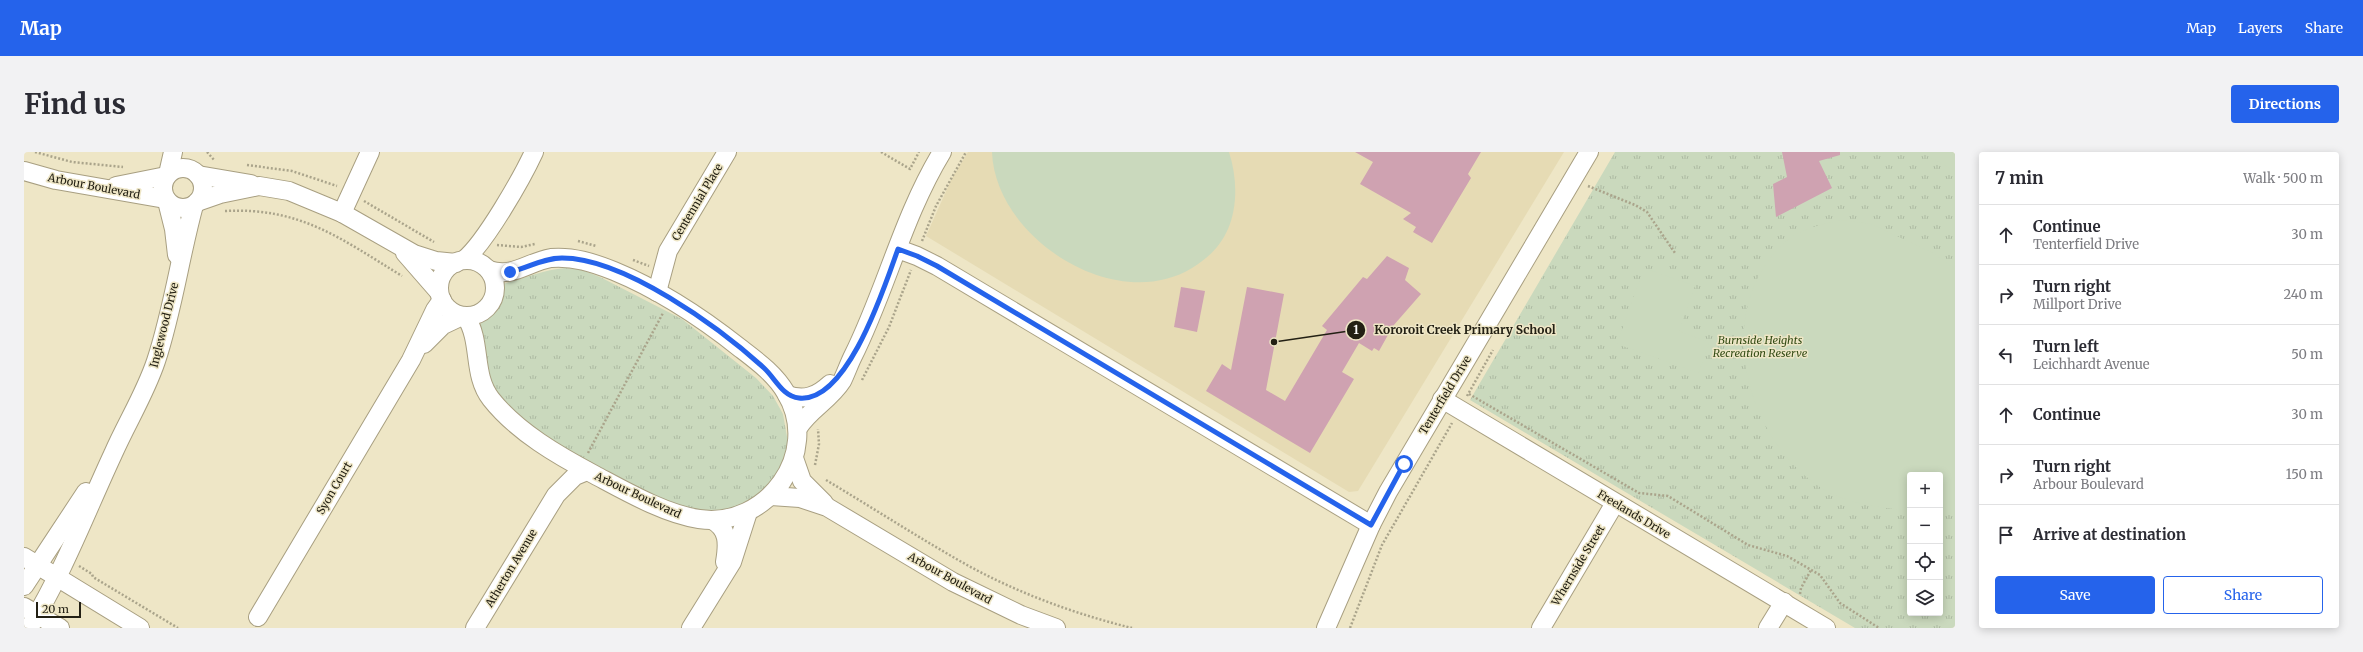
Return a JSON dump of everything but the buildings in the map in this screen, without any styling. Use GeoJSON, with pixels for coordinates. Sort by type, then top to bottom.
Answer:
{"type":"FeatureCollection","features":[{"type":"Feature","properties":{"kind":"street"},"geometry":{"type":"LineString","coordinates":[[173,152],[162,187],[166,200],[171,205],[183,209],[221,194],[259,186]]}},
{"type":"Feature","properties":{"kind":"street"},"geometry":{"type":"LineString","coordinates":[[186,152],[201,180],[203,192],[196,204]]}},
{"type":"Feature","properties":{"kind":"street"},"geometry":{"type":"LineString","coordinates":[[342,213],[370,152]]}},
{"type":"Feature","properties":{"kind":"street"},"geometry":{"type":"LineString","coordinates":[[411,360],[441,296],[443,275],[474,250],[498,215],[534,152]]}},
{"type":"Feature","properties":{"kind":"street","name":"Centennial Place"},"geometry":{"type":"LineString","coordinates":[[668,251],[727,152]]}},
{"type":"Feature","properties":{"kind":"street"},"geometry":{"type":"LineString","coordinates":[[798,428],[807,416],[837,387],[873,314],[913,208],[942,152]]}},
{"type":"Feature","properties":{"kind":"street","name":"Tenterfield Drive"},"geometry":{"type":"LineString","coordinates":[[1326,628],[1371,525],[1442,399],[1589,152]]}},
{"type":"Feature","properties":{"kind":"street"},"geometry":{"type":"LineString","coordinates":[[103,188],[167,175],[179,168],[185,168],[197,174],[208,175],[307,197],[342,213],[398,247],[426,258],[460,261],[472,260],[487,269]]}},
{"type":"Feature","properties":{"kind":"street","name":"Arbour Boulevard"},"geometry":{"type":"LineString","coordinates":[[24,171],[56,180],[166,200]]}},
{"type":"Feature","properties":{"kind":"street","name":"Inglewood Drive"},"geometry":{"type":"LineString","coordinates":[[166,200],[175,236],[178,269]]}},
{"type":"Feature","properties":{"kind":"street","name":"Inglewood Drive"},"geometry":{"type":"LineString","coordinates":[[30,616],[58,578],[65,557],[117,444],[142,397],[156,362],[170,309],[178,269],[196,204]]}},
{"type":"Feature","properties":{"kind":"street"},"geometry":{"type":"LineString","coordinates":[[411,360],[443,325],[464,316],[482,313],[493,301],[495,285],[487,269],[482,263],[482,256],[498,215]]}},
{"type":"Feature","properties":{"kind":"street"},"geometry":{"type":"LineString","coordinates":[[398,247],[428,276],[454,313],[464,316]]}},
{"type":"Feature","properties":{"kind":"street"},"geometry":{"type":"LineString","coordinates":[[898,249],[937,266],[1371,525]]}},
{"type":"Feature","properties":{"kind":"street"},"geometry":{"type":"LineString","coordinates":[[629,277],[646,273],[668,251]]}},
{"type":"Feature","properties":{"kind":"street"},"geometry":{"type":"LineString","coordinates":[[664,295],[668,251]]}},
{"type":"Feature","properties":{"kind":"street","name":"Arbour Boulevard"},"geometry":{"type":"LineString","coordinates":[[464,316],[474,331],[479,371],[489,396],[513,421],[559,454],[583,469],[655,504],[686,516],[712,520],[748,512],[771,496],[782,484],[794,458],[798,428],[787,395],[775,378],[755,360],[705,321],[664,295],[629,277],[595,264],[564,258],[541,261],[500,274],[487,269]]}},
{"type":"Feature","properties":{"kind":"street"},"geometry":{"type":"LineString","coordinates":[[787,395],[799,398],[816,394],[840,375],[852,358]]}},
{"type":"Feature","properties":{"kind":"street","name":"Syon Court"},"geometry":{"type":"LineString","coordinates":[[258,617],[411,360]]}},
{"type":"Feature","properties":{"kind":"street","name":"Freelands Drive"},"geometry":{"type":"LineString","coordinates":[[1442,399],[1614,503],[1826,628]]}},
{"type":"Feature","properties":{"kind":"street","name":"Inglewood Drive"},"geometry":{"type":"LineString","coordinates":[[24,586],[30,561],[117,444]]}},
{"type":"Feature","properties":{"kind":"street"},"geometry":{"type":"LineString","coordinates":[[548,508],[561,471],[559,454]]}},
{"type":"Feature","properties":{"kind":"street"},"geometry":{"type":"LineString","coordinates":[[794,458],[802,481],[827,507]]}},
{"type":"Feature","properties":{"kind":"street"},"geometry":{"type":"LineString","coordinates":[[548,508],[570,480],[583,469]]}},
{"type":"Feature","properties":{"kind":"street"},"geometry":{"type":"LineString","coordinates":[[771,496],[800,498],[827,507]]}},
{"type":"Feature","properties":{"kind":"street","name":"Whernside Street"},"geometry":{"type":"LineString","coordinates":[[1541,628],[1614,503]]}},
{"type":"Feature","properties":{"kind":"street","name":"Arbour Boulevard"},"geometry":{"type":"LineString","coordinates":[[827,507],[953,582],[1022,615],[1056,628]]}},
{"type":"Feature","properties":{"kind":"street","name":"Atherton Avenue"},"geometry":{"type":"LineString","coordinates":[[475,628],[548,508]]}},
{"type":"Feature","properties":{"kind":"street"},"geometry":{"type":"LineString","coordinates":[[692,628],[732,562],[748,512]]}},
{"type":"Feature","properties":{"kind":"street"},"geometry":{"type":"LineString","coordinates":[[712,520],[721,525],[726,533],[727,542],[725,561],[716,587]]}},
{"type":"Feature","properties":{"kind":"street"},"geometry":{"type":"LineString","coordinates":[[30,561],[140,628]]}},
{"type":"Feature","properties":{"kind":"street","name":"Tenterfield Drive"},"geometry":{"type":"LineString","coordinates":[[1330,628],[1338,603]]}},
{"type":"Feature","properties":{"kind":"street"},"geometry":{"type":"LineString","coordinates":[[1768,628],[1790,606]]}},
{"type":"Feature","properties":{"kind":"street"},"geometry":{"type":"LineString","coordinates":[[30,616],[60,628]]}},
{"type":"Feature","properties":{"kind":"path"},"geometry":{"type":"LineString","coordinates":[[35,152],[72,162],[126,167]]}},
{"type":"Feature","properties":{"kind":"path"},"geometry":{"type":"LineString","coordinates":[[881,152],[910,169],[919,152]]}},
{"type":"Feature","properties":{"kind":"path"},"geometry":{"type":"LineString","coordinates":[[954,171],[966,152]]}},
{"type":"Feature","properties":{"kind":"path"},"geometry":{"type":"LineString","coordinates":[[1587,185],[1635,205],[1647,212],[1675,254]]}},
{"type":"Feature","properties":{"kind":"path"},"geometry":{"type":"LineString","coordinates":[[224,211],[266,211],[291,216],[316,225],[405,278]]}},
{"type":"Feature","properties":{"kind":"path"},"geometry":{"type":"LineString","coordinates":[[583,469],[664,295]]}},
{"type":"Feature","properties":{"kind":"path"},"geometry":{"type":"LineString","coordinates":[[1469,394],[1638,492],[1668,496],[1748,544],[1788,556],[1825,580],[1840,603],[1879,628]]}},
{"type":"Feature","properties":{"kind":"path"},"geometry":{"type":"LineString","coordinates":[[1350,628],[1382,545],[1459,410]]}},
{"type":"Feature","properties":{"kind":"path"},"geometry":{"type":"LineString","coordinates":[[815,463],[816,468]]}},
{"type":"Feature","properties":{"kind":"path"},"geometry":{"type":"LineString","coordinates":[[821,477],[962,562],[999,581],[1070,610],[1132,628]]}},
{"type":"Feature","properties":{"kind":"path"},"geometry":{"type":"LineString","coordinates":[[65,557],[92,574],[93,577],[178,628]]}},
{"type":"Feature","properties":{"kind":"path"},"geometry":{"type":"LineString","coordinates":[[1790,606],[1800,602],[1801,588],[1811,570]]}},
{"type":"Feature","properties":{"kind":"shaded area"},"geometry":{"type":"Polygon","coordinates":[[[968,152],[1564,152],[1358,491],[1349,492],[926,236],[952,178],[968,152]]]}},
{"type":"Feature","properties":{"kind":"green space"},"geometry":{"type":"Polygon","coordinates":[[[992,152],[1229,152],[1235,181],[1234,210],[1228,229],[1217,247],[1192,268],[1161,280],[1129,282],[1096,275],[1064,260],[1036,239],[1014,213],[998,184],[992,152]]]}},
{"type":"Feature","properties":{"kind":"green space","name":"Burnside Heights Recreation Reserve"},"geometry":{"type":"Polygon","coordinates":[[[1615,152],[1955,152],[1955,628],[1855,628],[1470,400],[1615,152]]]}},
{"type":"Feature","properties":{"kind":"green space"},"geometry":{"type":"Polygon","coordinates":[[[1921,152],[1955,152],[1955,171],[1921,152]]]}},
{"type":"Feature","properties":{"kind":"green space"},"geometry":{"type":"Polygon","coordinates":[[[1842,220],[1871,224],[1933,253],[1955,269],[1955,500],[1943,505],[1943,472],[1907,472],[1907,510],[1853,502],[1832,494],[1823,489],[1796,467],[1774,439],[1757,408],[1747,373],[1744,338],[1748,303],[1762,271],[1784,243],[1797,234],[1827,223],[1842,220]]]}},
{"type":"Feature","properties":{"kind":"green space"},"geometry":{"type":"Polygon","coordinates":[[[565,268],[582,270],[600,277],[682,319],[756,378],[773,396],[783,414],[789,448],[779,476],[750,506],[699,516],[592,470],[496,400],[477,327],[494,309],[499,285],[548,271],[565,268]]]}},
{"type":"Feature","properties":{"kind":"green space"},"geometry":{"type":"Polygon","coordinates":[[[1644,268],[1695,286],[1679,331],[1709,342],[1699,373],[1617,344],[1644,268]]]}},
{"type":"Feature","properties":{"kind":"place","name":"Kororoit Creek Primary School"},"geometry":{"type":"Point","coordinates":[1274,342]}},
{"type":"Feature","properties":{"kind":"route"},"geometry":{"type":"LineString","coordinates":[[510,272],[552,258],[564,258],[595,264],[616,272],[646,285],[705,321],[722,333],[764,368],[775,378],[787,395],[805,398],[816,394],[832,383],[840,375],[852,358],[876,308],[898,249],[937,266],[1371,525],[1404,464]]}}]}
